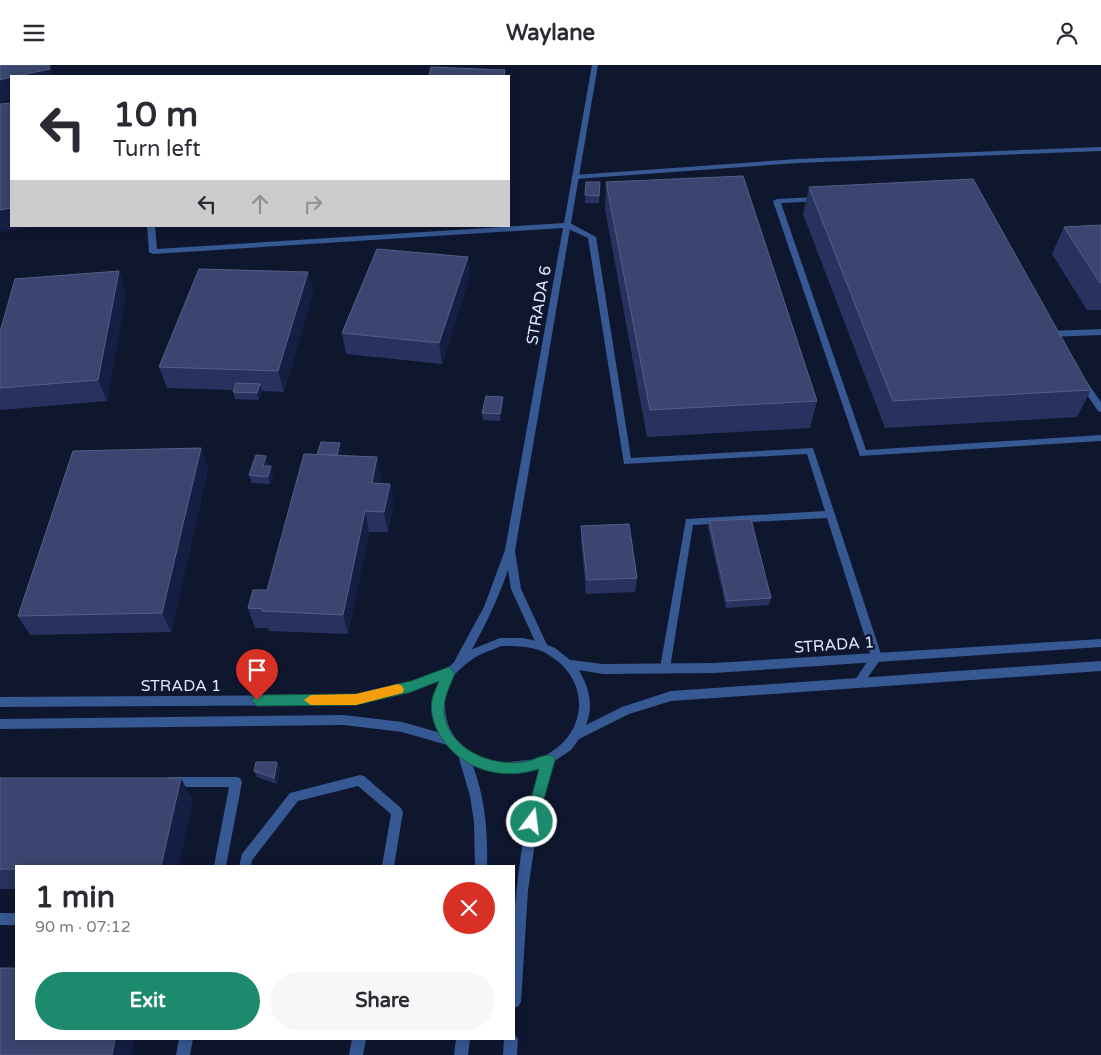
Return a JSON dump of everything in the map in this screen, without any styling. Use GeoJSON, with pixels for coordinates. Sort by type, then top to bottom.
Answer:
{"type":"FeatureCollection","features":[{"type":"Feature","properties":{"kind":"street","name":"STRADA 6"},"geometry":{"type":"LineString","coordinates":[[460,660],[477,634],[492,603],[510,550],[595,65]]}},
{"type":"Feature","properties":{"kind":"street"},"geometry":{"type":"LineString","coordinates":[[575,177],[797,161],[1101,149]]}},
{"type":"Feature","properties":{"kind":"street"},"geometry":{"type":"LineString","coordinates":[[825,198],[777,201],[863,454],[1101,438]]}},
{"type":"Feature","properties":{"kind":"street"},"geometry":{"type":"LineString","coordinates":[[151,227],[153,252],[567,225],[592,237],[627,462],[810,450],[877,657],[858,683]]}},
{"type":"Feature","properties":{"kind":"street"},"geometry":{"type":"LineString","coordinates":[[1044,326],[1051,338],[1101,331]]}},
{"type":"Feature","properties":{"kind":"street"},"geometry":{"type":"LineString","coordinates":[[1075,372],[1101,409]]}},
{"type":"Feature","properties":{"kind":"street"},"geometry":{"type":"LineString","coordinates":[[665,668],[689,522],[831,514]]}},
{"type":"Feature","properties":{"kind":"street","name":"STRADA 6"},"geometry":{"type":"LineString","coordinates":[[510,550],[516,589],[543,647]]}},
{"type":"Feature","properties":{"kind":"street"},"geometry":{"type":"LineString","coordinates":[[462,754],[484,765],[510,769],[524,768],[548,760],[565,749],[577,735],[585,717],[585,698],[580,680],[569,664],[557,654],[543,647],[515,642],[500,642],[472,652],[460,660],[449,673],[438,699],[438,713],[448,739],[462,754],[475,784],[481,818],[481,865]]}},
{"type":"Feature","properties":{"kind":"street","name":"STRADA 1"},"geometry":{"type":"LineString","coordinates":[[569,664],[603,669],[714,668],[1101,643]]}},
{"type":"Feature","properties":{"kind":"street"},"geometry":{"type":"LineString","coordinates":[[577,735],[626,710],[671,697],[1101,666]]}},
{"type":"Feature","properties":{"kind":"street","name":"STRADA 1"},"geometry":{"type":"LineString","coordinates":[[0,703],[356,700],[411,687],[449,673]]}},
{"type":"Feature","properties":{"kind":"street"},"geometry":{"type":"LineString","coordinates":[[0,724],[344,720],[402,727],[448,739]]}},
{"type":"Feature","properties":{"kind":"street"},"geometry":{"type":"LineString","coordinates":[[515,987],[522,890],[532,822],[548,760]]}},
{"type":"Feature","properties":{"kind":"street"},"geometry":{"type":"LineString","coordinates":[[245,865],[246,857],[294,797],[360,780],[397,812],[388,865]]}},
{"type":"Feature","properties":{"kind":"street"},"geometry":{"type":"LineString","coordinates":[[158,782],[236,782],[220,865]]}},
{"type":"Feature","properties":{"kind":"street"},"geometry":{"type":"LineString","coordinates":[[0,919],[15,919]]}},
{"type":"Feature","properties":{"kind":"street"},"geometry":{"type":"LineString","coordinates":[[183,1055],[186,1040]]}},
{"type":"Feature","properties":{"kind":"street"},"geometry":{"type":"LineString","coordinates":[[356,1055],[359,1040]]}},
{"type":"Feature","properties":{"kind":"street"},"geometry":{"type":"LineString","coordinates":[[461,1055],[463,1040]]}},
{"type":"Feature","properties":{"kind":"street"},"geometry":{"type":"LineString","coordinates":[[510,1055],[511,1040]]}},
{"type":"Feature","properties":{"kind":"building"},"geometry":{"type":"Polygon","coordinates":[[[0,65],[49,65],[50,69],[22,75],[10,75],[10,77],[0,80],[0,65]]]}},
{"type":"Feature","properties":{"kind":"building"},"geometry":{"type":"Polygon","coordinates":[[[431,67],[505,70],[504,75],[429,75],[431,67]]]}},
{"type":"Feature","properties":{"kind":"building"},"geometry":{"type":"Polygon","coordinates":[[[10,103],[10,208],[0,210],[0,104],[10,103]]]}},
{"type":"Feature","properties":{"kind":"building"},"geometry":{"type":"Polygon","coordinates":[[[743,176],[817,401],[650,410],[606,182],[743,176]]]}},
{"type":"Feature","properties":{"kind":"building"},"geometry":{"type":"Polygon","coordinates":[[[973,179],[1091,390],[893,401],[809,187],[973,179]]]}},
{"type":"Feature","properties":{"kind":"building"},"geometry":{"type":"Polygon","coordinates":[[[586,182],[600,182],[599,196],[585,195],[586,182]]]}},
{"type":"Feature","properties":{"kind":"building"},"geometry":{"type":"Polygon","coordinates":[[[1101,225],[1101,283],[1100,283],[1064,227],[1101,225]]]}},
{"type":"Feature","properties":{"kind":"building"},"geometry":{"type":"Polygon","coordinates":[[[377,249],[468,257],[439,343],[342,333],[377,249]]]}},
{"type":"Feature","properties":{"kind":"building"},"geometry":{"type":"Polygon","coordinates":[[[199,269],[308,272],[278,371],[159,367],[199,269]]]}},
{"type":"Feature","properties":{"kind":"building"},"geometry":{"type":"Polygon","coordinates":[[[119,271],[98,380],[0,388],[0,332],[15,279],[119,271]]]}},
{"type":"Feature","properties":{"kind":"building"},"geometry":{"type":"Polygon","coordinates":[[[236,383],[260,384],[257,393],[233,392],[236,383]]]}},
{"type":"Feature","properties":{"kind":"building"},"geometry":{"type":"Polygon","coordinates":[[[486,396],[503,397],[500,414],[482,413],[486,396]]]}},
{"type":"Feature","properties":{"kind":"building"},"geometry":{"type":"Polygon","coordinates":[[[321,442],[340,443],[337,455],[317,455],[321,442]]]}},
{"type":"Feature","properties":{"kind":"building"},"geometry":{"type":"Polygon","coordinates":[[[201,448],[162,613],[18,616],[73,451],[201,448]]]}},
{"type":"Feature","properties":{"kind":"building"},"geometry":{"type":"Polygon","coordinates":[[[304,454],[377,457],[372,483],[390,484],[384,512],[365,511],[343,615],[262,611],[263,609],[248,608],[253,590],[267,590],[304,454]]]}},
{"type":"Feature","properties":{"kind":"building"},"geometry":{"type":"Polygon","coordinates":[[[256,455],[266,456],[263,466],[271,466],[268,477],[249,475],[256,455]]]}},
{"type":"Feature","properties":{"kind":"building"},"geometry":{"type":"Polygon","coordinates":[[[751,519],[771,598],[727,601],[709,521],[751,519]]]}},
{"type":"Feature","properties":{"kind":"building"},"geometry":{"type":"Polygon","coordinates":[[[629,524],[637,578],[587,580],[581,526],[629,524]]]}},
{"type":"Feature","properties":{"kind":"building"},"geometry":{"type":"Polygon","coordinates":[[[256,762],[277,762],[274,778],[254,771],[256,762]]]}},
{"type":"Feature","properties":{"kind":"building"},"geometry":{"type":"Polygon","coordinates":[[[0,778],[181,778],[161,865],[15,865],[15,869],[0,869],[0,778]]]}},
{"type":"Feature","properties":{"kind":"building"},"geometry":{"type":"Polygon","coordinates":[[[0,968],[15,968],[15,1040],[115,1040],[112,1055],[0,1055],[0,968]]]}},
{"type":"Feature","properties":{"kind":"slow traffic"},"geometry":{"type":"LineString","coordinates":[[311,700],[356,700],[398,690]]}},
{"type":"Feature","properties":{"kind":"route"},"geometry":{"type":"LineString","coordinates":[[257,700],[356,700],[411,687],[449,673],[442,685],[438,699],[438,713],[441,727],[454,747],[473,760],[497,768],[524,768],[548,760],[532,822]]}}]}
